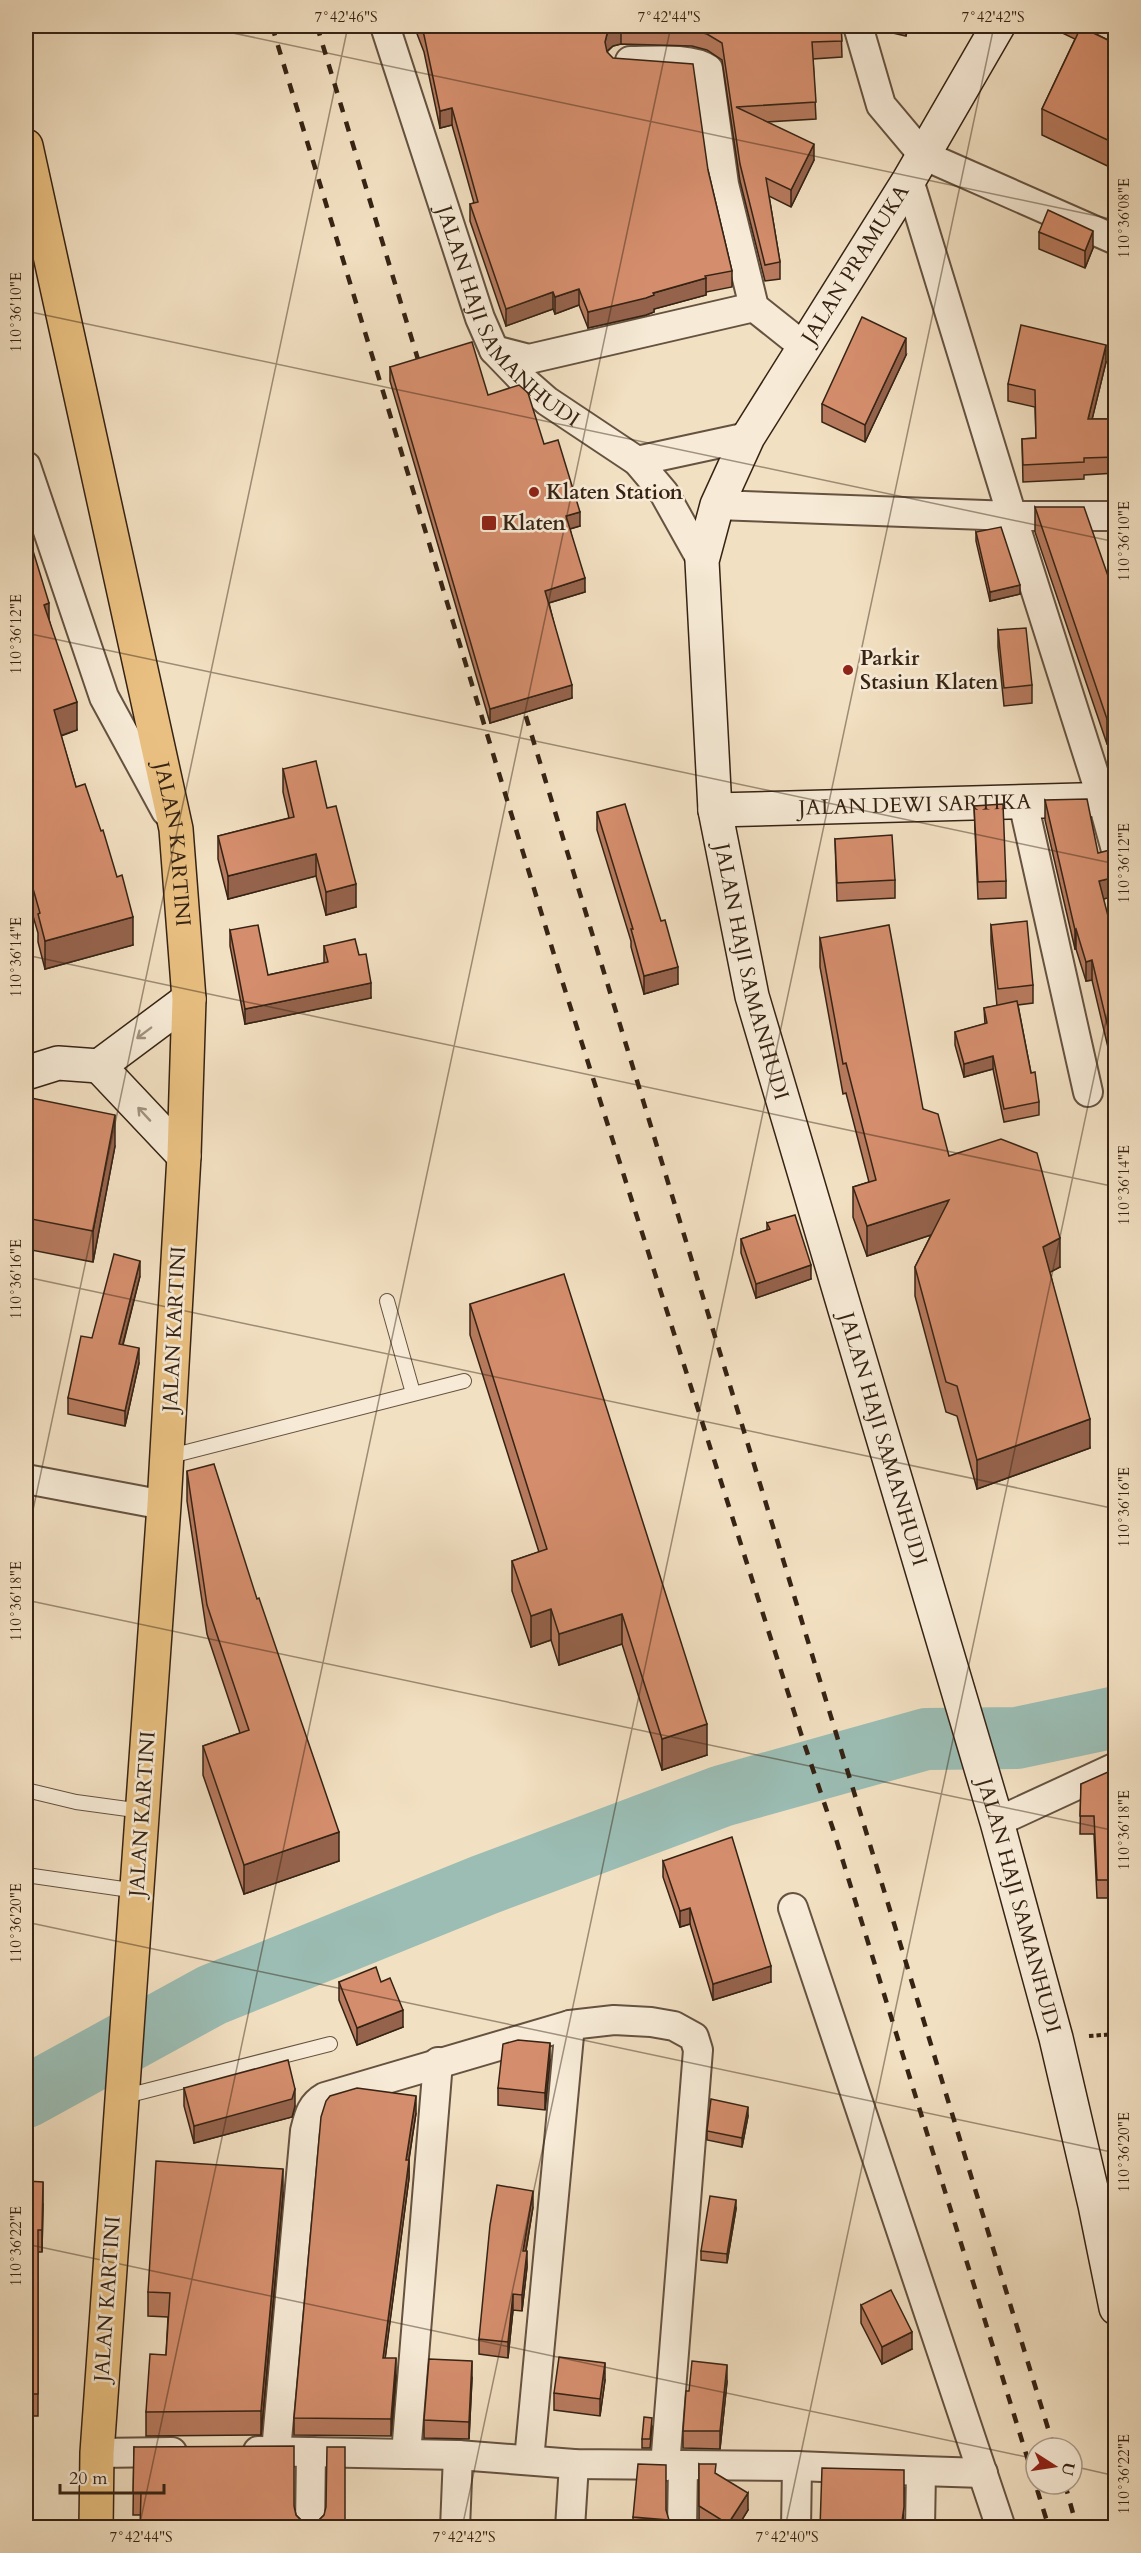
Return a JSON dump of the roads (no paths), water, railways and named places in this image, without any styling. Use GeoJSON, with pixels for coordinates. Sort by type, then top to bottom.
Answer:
{"type":"FeatureCollection","features":[{"type":"Feature","properties":{"kind":"highway","name":"JALAN KARTINI"},"geometry":{"type":"LineString","coordinates":[[26,146],[176,829],[189,999],[184,1156],[167,1457],[137,1891],[121,2084],[97,2453],[96,2528]]}},
{"type":"Feature","properties":{"kind":"main road","name":"JALAN PRAMUKA"},"geometry":{"type":"LineString","coordinates":[[717,505],[748,437],[916,168],[998,26]]}},
{"type":"Feature","properties":{"kind":"main road","name":"JALAN HAJI SAMANHUDI"},"geometry":{"type":"LineString","coordinates":[[717,505],[702,561],[715,810],[752,996],[996,1822],[1056,2038],[1095,2205],[1116,2308]]}},
{"type":"Feature","properties":{"kind":"main road","name":"JALAN DEWI SARTIKA"},"geometry":{"type":"LineString","coordinates":[[715,810],[1109,799]]}},
{"type":"Feature","properties":{"kind":"main road"},"geometry":{"type":"LineString","coordinates":[[26,1073],[57,1063],[99,1066],[189,999]]}},
{"type":"Feature","properties":{"kind":"main road"},"geometry":{"type":"LineString","coordinates":[[26,1047],[57,1063]]}},
{"type":"Feature","properties":{"kind":"main road"},"geometry":{"type":"LineString","coordinates":[[99,1066],[184,1156]]}},
{"type":"Feature","properties":{"kind":"street","name":"JALAN HAJI SAMANHUDI"},"geometry":{"type":"LineString","coordinates":[[385,26],[480,318],[494,350],[547,401],[637,461],[664,493],[702,561]]}},
{"type":"Feature","properties":{"kind":"street"},"geometry":{"type":"LineString","coordinates":[[858,26],[881,105],[916,168],[1012,516],[1109,799],[1116,850]]}},
{"type":"Feature","properties":{"kind":"street"},"geometry":{"type":"LineString","coordinates":[[621,60],[700,64],[708,69],[724,184],[754,307],[803,346]]}},
{"type":"Feature","properties":{"kind":"street"},"geometry":{"type":"LineString","coordinates":[[916,168],[1116,240]]}},
{"type":"Feature","properties":{"kind":"street"},"geometry":{"type":"LineString","coordinates":[[494,350],[530,359],[754,307]]}},
{"type":"Feature","properties":{"kind":"street"},"geometry":{"type":"LineString","coordinates":[[637,461],[748,437]]}},
{"type":"Feature","properties":{"kind":"street"},"geometry":{"type":"LineString","coordinates":[[26,466],[104,697],[176,829]]}},
{"type":"Feature","properties":{"kind":"street"},"geometry":{"type":"LineString","coordinates":[[717,505],[1012,516],[1116,516]]}},
{"type":"Feature","properties":{"kind":"street"},"geometry":{"type":"LineString","coordinates":[[1023,802],[1088,1092]]}},
{"type":"Feature","properties":{"kind":"street"},"geometry":{"type":"LineString","coordinates":[[26,1479],[164,1505]]}},
{"type":"Feature","properties":{"kind":"street"},"geometry":{"type":"LineString","coordinates":[[996,1822],[1116,1767]]}},
{"type":"Feature","properties":{"kind":"street"},"geometry":{"type":"LineString","coordinates":[[793,1908],[1001,2528]]}},
{"type":"Feature","properties":{"kind":"street"},"geometry":{"type":"LineString","coordinates":[[276,2451],[305,2131],[310,2112],[316,2102],[325,2097],[438,2062],[570,2025],[614,2020],[674,2026],[689,2033],[697,2043],[674,2466],[682,2528]]}},
{"type":"Feature","properties":{"kind":"street"},"geometry":{"type":"LineString","coordinates":[[529,2460],[570,2025]]}},
{"type":"Feature","properties":{"kind":"street"},"geometry":{"type":"LineString","coordinates":[[406,2454],[438,2062]]}},
{"type":"Feature","properties":{"kind":"street"},"geometry":{"type":"LineString","coordinates":[[228,2451],[458,2455],[574,2464],[797,2466],[982,2473]]}},
{"type":"Feature","properties":{"kind":"street"},"geometry":{"type":"LineString","coordinates":[[97,2453],[192,2452]]}},
{"type":"Feature","properties":{"kind":"street"},"geometry":{"type":"LineString","coordinates":[[310,2528],[311,2452]]}},
{"type":"Feature","properties":{"kind":"street"},"geometry":{"type":"LineString","coordinates":[[455,2528],[458,2455]]}},
{"type":"Feature","properties":{"kind":"street"},"geometry":{"type":"LineString","coordinates":[[570,2528],[574,2464]]}},
{"type":"Feature","properties":{"kind":"street"},"geometry":{"type":"LineString","coordinates":[[796,2528],[797,2466]]}},
{"type":"Feature","properties":{"kind":"street"},"geometry":{"type":"LineString","coordinates":[[920,2528],[921,2471]]}},
{"type":"Feature","properties":{"kind":"lane"},"geometry":{"type":"LineString","coordinates":[[387,1301],[413,1393]]}},
{"type":"Feature","properties":{"kind":"lane"},"geometry":{"type":"LineString","coordinates":[[167,1457],[464,1381]]}},
{"type":"Feature","properties":{"kind":"lane"},"geometry":{"type":"LineString","coordinates":[[26,1790],[76,1802],[142,1810]]}},
{"type":"Feature","properties":{"kind":"lane"},"geometry":{"type":"LineString","coordinates":[[26,1875],[137,1891]]}},
{"type":"Feature","properties":{"kind":"lane"},"geometry":{"type":"LineString","coordinates":[[121,2084],[330,2044]]}},
{"type":"Feature","properties":{"kind":"waterway"},"geometry":{"type":"LineString","coordinates":[[26,2097],[212,1995],[484,1885],[722,1796],[926,1739],[1017,1738],[1116,1717]]}},
{"type":"Feature","properties":{"kind":"railway"},"geometry":{"type":"LineString","coordinates":[[272,26],[559,971],[833,1829],[1049,2528]]}},
{"type":"Feature","properties":{"kind":"railway"},"geometry":{"type":"LineString","coordinates":[[317,26],[423,376]]}},
{"type":"Feature","properties":{"kind":"railway"},"geometry":{"type":"LineString","coordinates":[[520,697],[1050,2436]]}},
{"type":"Feature","properties":{"kind":"railway"},"geometry":{"type":"LineString","coordinates":[[1068,2496],[1077,2528]]}},
{"type":"Feature","properties":{"kind":"place","name":"Klaten Station"},"geometry":{"type":"Point","coordinates":[534,492]}},
{"type":"Feature","properties":{"kind":"place","name":"Klaten"},"geometry":{"type":"Point","coordinates":[489,523]}},
{"type":"Feature","properties":{"kind":"place","name":"Parkir Stasiun Klaten"},"geometry":{"type":"Point","coordinates":[848,670]}}]}
